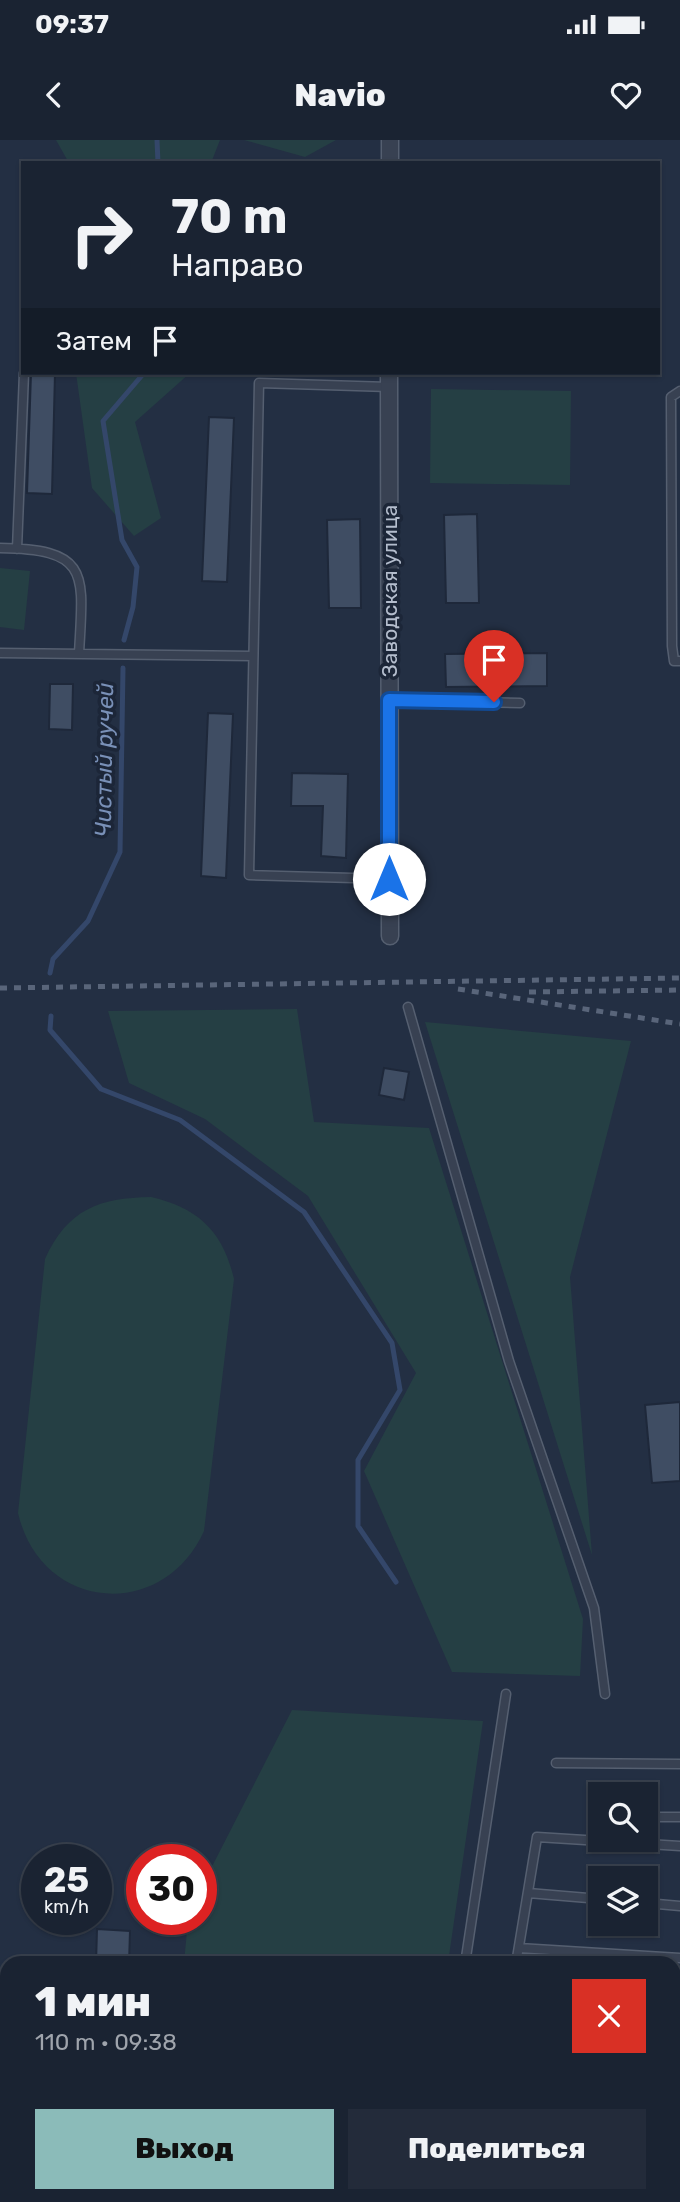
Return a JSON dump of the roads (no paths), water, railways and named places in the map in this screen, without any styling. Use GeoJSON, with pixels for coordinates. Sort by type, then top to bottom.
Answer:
{"type":"FeatureCollection","features":[{"type":"Feature","properties":{"kind":"street"},"geometry":{"type":"LineString","coordinates":[[390,140],[390,161]]}},
{"type":"Feature","properties":{"kind":"street","name":"Заводская улица"},"geometry":{"type":"LineString","coordinates":[[389,380],[390,936]]}},
{"type":"Feature","properties":{"kind":"lane"},"geometry":{"type":"LineString","coordinates":[[18,548],[24,375]]}},
{"type":"Feature","properties":{"kind":"lane"},"geometry":{"type":"LineString","coordinates":[[389,380],[259,383],[249,875],[389,879]]}},
{"type":"Feature","properties":{"kind":"lane"},"geometry":{"type":"LineString","coordinates":[[680,391],[671,397],[671,411],[672,646],[674,661],[680,661]]}},
{"type":"Feature","properties":{"kind":"lane"},"geometry":{"type":"LineString","coordinates":[[0,548],[49,551],[68,559],[79,574],[82,598],[79,654]]}},
{"type":"Feature","properties":{"kind":"lane"},"geometry":{"type":"LineString","coordinates":[[0,653],[253,656]]}},
{"type":"Feature","properties":{"kind":"lane"},"geometry":{"type":"LineString","coordinates":[[389,700],[520,703]]}},
{"type":"Feature","properties":{"kind":"lane"},"geometry":{"type":"LineString","coordinates":[[408,1007],[509,1361],[594,1608],[605,1694]]}},
{"type":"Feature","properties":{"kind":"lane"},"geometry":{"type":"LineString","coordinates":[[466,1956],[506,1694]]}},
{"type":"Feature","properties":{"kind":"lane"},"geometry":{"type":"LineString","coordinates":[[556,1762],[680,1764]]}},
{"type":"Feature","properties":{"kind":"lane"},"geometry":{"type":"LineString","coordinates":[[658,1817],[680,1817]]}},
{"type":"Feature","properties":{"kind":"lane"},"geometry":{"type":"LineString","coordinates":[[518,1956],[537,1837],[680,1846]]}},
{"type":"Feature","properties":{"kind":"lane"},"geometry":{"type":"LineString","coordinates":[[528,1893],[588,1898]]}},
{"type":"Feature","properties":{"kind":"lane"},"geometry":{"type":"LineString","coordinates":[[658,1904],[680,1906]]}},
{"type":"Feature","properties":{"kind":"lane"},"geometry":{"type":"LineString","coordinates":[[519,1948],[648,1956]]}},
{"type":"Feature","properties":{"kind":"waterway","name":"Чистый ручей"},"geometry":{"type":"LineString","coordinates":[[157,140],[158,161]]}},
{"type":"Feature","properties":{"kind":"waterway","name":"Чистый ручей"},"geometry":{"type":"LineString","coordinates":[[124,640],[133,607],[137,567],[122,540],[103,421],[142,375]]}},
{"type":"Feature","properties":{"kind":"waterway","name":"Чистый ручей"},"geometry":{"type":"LineString","coordinates":[[50,973],[53,959],[88,921],[120,852],[123,668]]}},
{"type":"Feature","properties":{"kind":"waterway"},"geometry":{"type":"LineString","coordinates":[[51,1016],[50,1030],[101,1089],[180,1120],[304,1212],[392,1343],[400,1390],[358,1460],[358,1526],[396,1582]]}},
{"type":"Feature","properties":{"kind":"railway"},"geometry":{"type":"LineString","coordinates":[[0,988],[680,978]]}},
{"type":"Feature","properties":{"kind":"railway"},"geometry":{"type":"LineString","coordinates":[[458,989],[680,1024]]}},
{"type":"Feature","properties":{"kind":"railway"},"geometry":{"type":"LineString","coordinates":[[529,992],[680,990]]}}]}
